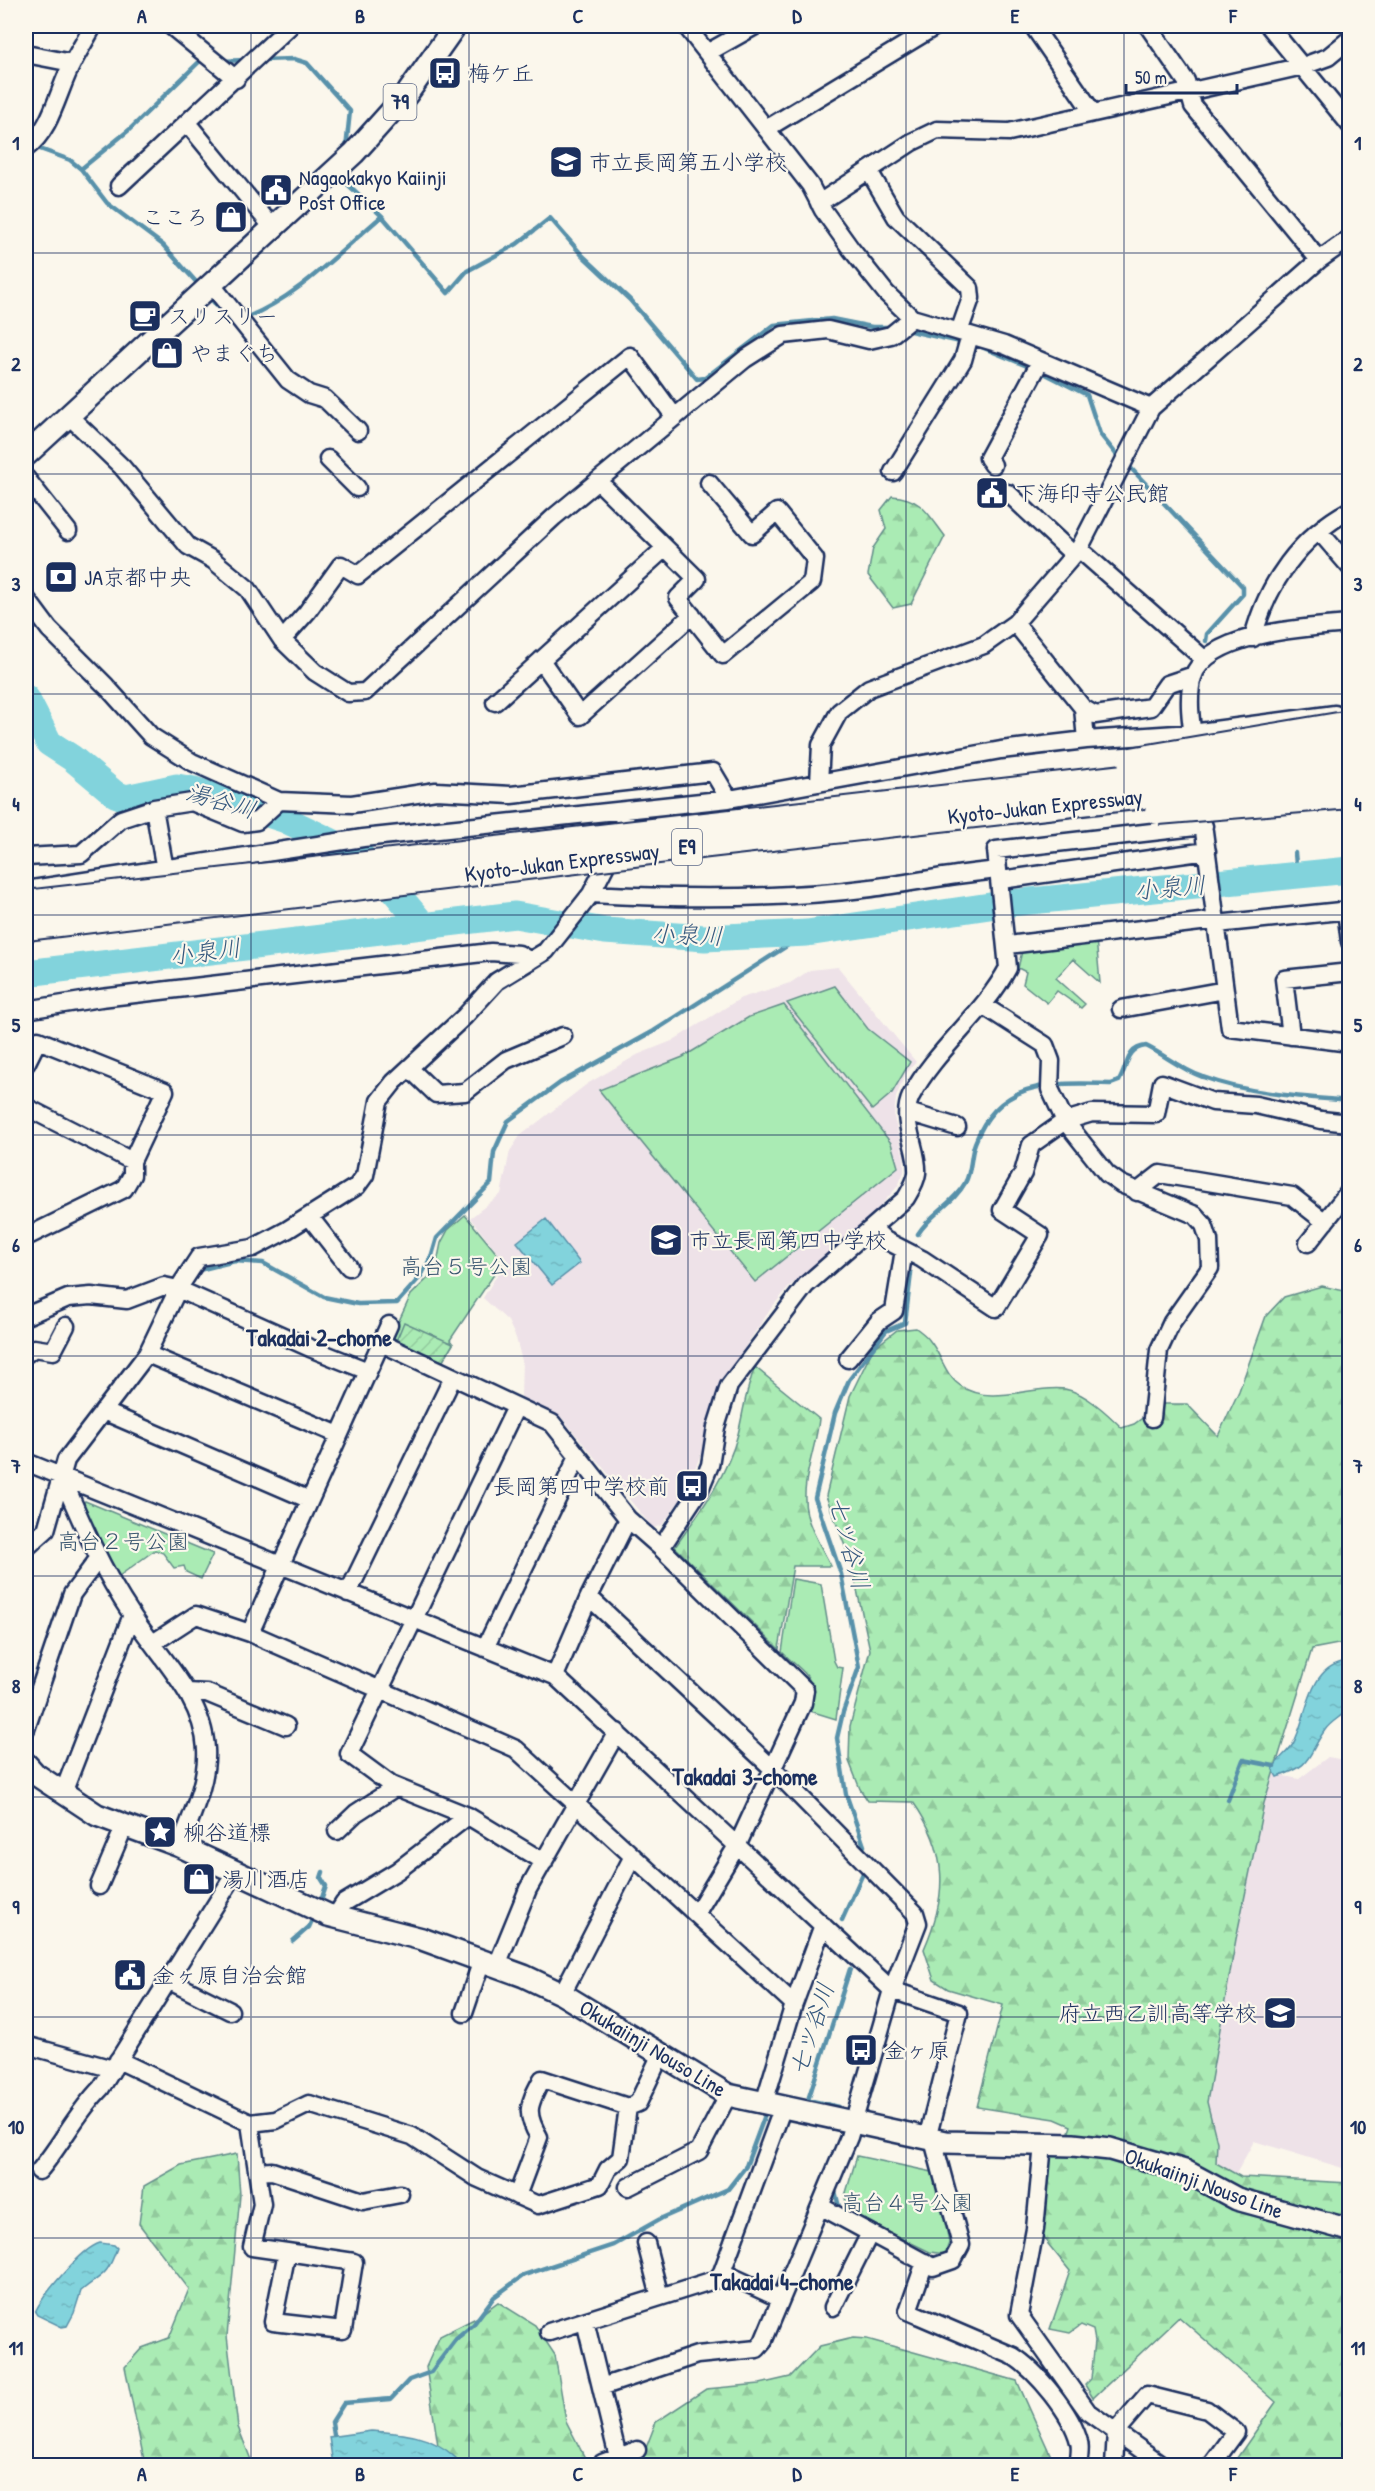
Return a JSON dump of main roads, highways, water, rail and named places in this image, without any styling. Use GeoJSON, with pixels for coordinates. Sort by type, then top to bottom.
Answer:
{"type":"FeatureCollection","features":[{"type":"Feature","properties":{"kind":"highway"},"geometry":{"type":"LineString","coordinates":[[921,801],[1350,724]]}},
{"type":"Feature","properties":{"kind":"highway","name":"Kyoto-Jukan Expressway"},"geometry":{"type":"LineString","coordinates":[[26,904],[1350,750]]}},
{"type":"Feature","properties":{"kind":"highway","name":"Kyoto-Jukan Expressway"},"geometry":{"type":"LineString","coordinates":[[26,927],[1350,772]]}},
{"type":"Feature","properties":{"kind":"highway"},"geometry":{"type":"LineString","coordinates":[[1095,801],[1124,814],[1350,795]]}},
{"type":"Feature","properties":{"kind":"main road","name":"79"},"geometry":{"type":"LineString","coordinates":[[26,455],[212,285],[372,134],[407,94],[455,26]]}},
{"type":"Feature","properties":{"kind":"main road","name":"Okukaiinji Nouso Line"},"geometry":{"type":"LineString","coordinates":[[26,1764],[63,1793],[97,1815],[180,1846],[335,1917],[422,1939],[490,1962],[562,1994],[728,2095],[930,2139],[1110,2149],[1185,2171],[1237,2199],[1350,2230]]}},
{"type":"Feature","properties":{"kind":"water"},"geometry":{"type":"Polygon","coordinates":[[[546,1219],[580,1263],[552,1285],[517,1242],[546,1219]]]}},
{"type":"Feature","properties":{"kind":"water"},"geometry":{"type":"Polygon","coordinates":[[[1342,1662],[1349,1666],[1349,1708],[1328,1727],[1303,1764],[1277,1777],[1273,1770],[1298,1734],[1315,1685],[1330,1667],[1342,1662]]]}},
{"type":"Feature","properties":{"kind":"water"},"geometry":{"type":"Polygon","coordinates":[[[100,2243],[114,2245],[117,2248],[110,2265],[103,2274],[81,2291],[67,2326],[62,2327],[37,2315],[35,2312],[39,2304],[54,2284],[83,2254],[100,2243]]]}},
{"type":"Feature","properties":{"kind":"water"},"geometry":{"type":"Polygon","coordinates":[[[371,2431],[406,2434],[437,2444],[456,2458],[456,2465],[333,2465],[329,2437],[371,2431]]]}},
{"type":"Feature","properties":{"kind":"waterway"},"geometry":{"type":"LineString","coordinates":[[260,60],[294,59],[307,63],[350,111],[346,149]]}},
{"type":"Feature","properties":{"kind":"waterway"},"geometry":{"type":"LineString","coordinates":[[221,61],[246,60]]}},
{"type":"Feature","properties":{"kind":"waterway"},"geometry":{"type":"LineString","coordinates":[[81,169],[129,130],[200,61],[207,61]]}},
{"type":"Feature","properties":{"kind":"waterway"},"geometry":{"type":"LineString","coordinates":[[40,149],[70,160],[81,169],[107,203],[163,245],[198,284]]}},
{"type":"Feature","properties":{"kind":"waterway"},"geometry":{"type":"LineString","coordinates":[[344,172],[343,180],[382,216],[448,293],[467,271],[517,244],[550,218],[582,255],[630,300],[697,379],[705,378],[774,325],[832,319],[872,327],[895,327]]}},
{"type":"Feature","properties":{"kind":"waterway"},"geometry":{"type":"LineString","coordinates":[[245,318],[282,299],[300,286],[382,216]]}},
{"type":"Feature","properties":{"kind":"waterway"},"geometry":{"type":"LineString","coordinates":[[212,300],[231,323],[237,321]]}},
{"type":"Feature","properties":{"kind":"waterway"},"geometry":{"type":"LineString","coordinates":[[906,330],[965,343]]}},
{"type":"Feature","properties":{"kind":"waterway"},"geometry":{"type":"LineString","coordinates":[[979,346],[1032,368]]}},
{"type":"Feature","properties":{"kind":"waterway"},"geometry":{"type":"LineString","coordinates":[[1040,371],[1087,395],[1100,434],[1120,459]]}},
{"type":"Feature","properties":{"kind":"waterway"},"geometry":{"type":"LineString","coordinates":[[1127,464],[1243,587],[1243,594],[1207,634],[1206,641]]}},
{"type":"Feature","properties":{"kind":"waterway","name":"湯谷川"},"geometry":{"type":"LineString","coordinates":[[26,698],[49,743],[72,758],[115,794],[126,798],[177,787],[194,790],[286,820],[359,855],[376,869],[423,925]]}},
{"type":"Feature","properties":{"kind":"waterway"},"geometry":{"type":"LineString","coordinates":[[1295,853],[1297,876]]}},
{"type":"Feature","properties":{"kind":"waterway","name":"小泉川"},"geometry":{"type":"LineString","coordinates":[[26,973],[515,915],[605,931],[705,938],[807,933],[1010,903],[1350,870]]}},
{"type":"Feature","properties":{"kind":"waterway"},"geometry":{"type":"LineString","coordinates":[[199,1270],[235,1261],[263,1263],[324,1297],[358,1304],[397,1303],[421,1276],[432,1255],[437,1238],[491,1183],[494,1152],[508,1121],[560,1083],[654,1031],[807,933]]}},
{"type":"Feature","properties":{"kind":"waterway"},"geometry":{"type":"LineString","coordinates":[[918,1234],[929,1220],[955,1197],[965,1183],[975,1143],[985,1122],[998,1106],[1014,1096],[1049,1085],[1111,1084],[1119,1081],[1128,1059],[1139,1047],[1146,1046],[1195,1074],[1221,1083],[1275,1094],[1350,1101]]}},
{"type":"Feature","properties":{"kind":"waterway","name":"七ツ谷川"},"geometry":{"type":"LineString","coordinates":[[864,1846],[846,1794],[837,1738],[843,1712],[859,1667],[841,1574],[815,1498],[835,1413],[849,1380],[886,1331],[905,1323],[911,1273]]}},
{"type":"Feature","properties":{"kind":"waterway"},"geometry":{"type":"LineString","coordinates":[[1228,1800],[1243,1760],[1274,1766]]}},
{"type":"Feature","properties":{"kind":"waterway","name":"七ツ谷川"},"geometry":{"type":"LineString","coordinates":[[842,1920],[864,1871]]}},
{"type":"Feature","properties":{"kind":"waterway"},"geometry":{"type":"LineString","coordinates":[[321,1901],[326,1886],[321,1878],[323,1872]]}},
{"type":"Feature","properties":{"kind":"waterway"},"geometry":{"type":"LineString","coordinates":[[293,1941],[309,1927],[312,1920]]}},
{"type":"Feature","properties":{"kind":"waterway","name":"七ツ谷川"},"geometry":{"type":"LineString","coordinates":[[839,2107],[808,2100],[850,1969]]}},
{"type":"Feature","properties":{"kind":"waterway"},"geometry":{"type":"LineString","coordinates":[[334,2435],[332,2422],[344,2403],[391,2399],[409,2380],[431,2372],[456,2339],[473,2325],[494,2297],[524,2275],[614,2245],[662,2218],[728,2189],[746,2166],[765,2115]]}},
{"type":"Feature","properties":{"kind":"waterway"},"geometry":{"type":"LineString","coordinates":[[835,2191],[840,2211]]}},
{"type":"Feature","properties":{"kind":"place","name":"梅ケ丘"},"geometry":{"type":"Point","coordinates":[445,73]}},
{"type":"Feature","properties":{"kind":"place","name":"市立長岡第五小学校"},"geometry":{"type":"Point","coordinates":[566,162]}},
{"type":"Feature","properties":{"kind":"place","name":"Nagaokakyo Kaiinji Post Office"},"geometry":{"type":"Point","coordinates":[276,190]}},
{"type":"Feature","properties":{"kind":"place","name":"こころ"},"geometry":{"type":"Point","coordinates":[231,217]}},
{"type":"Feature","properties":{"kind":"place","name":"スリスリー"},"geometry":{"type":"Point","coordinates":[145,316]}},
{"type":"Feature","properties":{"kind":"place","name":"やまぐち"},"geometry":{"type":"Point","coordinates":[167,353]}},
{"type":"Feature","properties":{"kind":"place","name":"下海印寺公民館"},"geometry":{"type":"Point","coordinates":[992,493]}},
{"type":"Feature","properties":{"kind":"place","name":"JA京都中央"},"geometry":{"type":"Point","coordinates":[61,577]}},
{"type":"Feature","properties":{"kind":"place","name":"市立長岡第四中学校"},"geometry":{"type":"Point","coordinates":[666,1240]}},
{"type":"Feature","properties":{"kind":"place","name":"長岡第四中学校前"},"geometry":{"type":"Point","coordinates":[692,1486]}},
{"type":"Feature","properties":{"kind":"place","name":"柳谷道標"},"geometry":{"type":"Point","coordinates":[160,1832]}},
{"type":"Feature","properties":{"kind":"place","name":"湯川酒店"},"geometry":{"type":"Point","coordinates":[199,1879]}},
{"type":"Feature","properties":{"kind":"place","name":"金ヶ原自治会館"},"geometry":{"type":"Point","coordinates":[130,1975]}},
{"type":"Feature","properties":{"kind":"place","name":"府立西乙訓高等学校"},"geometry":{"type":"Point","coordinates":[1280,2013]}},
{"type":"Feature","properties":{"kind":"place","name":"金ヶ原"},"geometry":{"type":"Point","coordinates":[861,2050]}},
{"type":"Feature","properties":{"kind":"district","name":"Takadai 2-chome"},"geometry":{"type":"Point","coordinates":[319,1338]}},
{"type":"Feature","properties":{"kind":"district","name":"Takadai 3-chome"},"geometry":{"type":"Point","coordinates":[745,1777]}},
{"type":"Feature","properties":{"kind":"district","name":"Takadai 4-chome"},"geometry":{"type":"Point","coordinates":[782,2282]}},
{"type":"Feature","properties":{"kind":"park label","name":"高台５号公園"},"geometry":{"type":"Point","coordinates":[466,1266]}},
{"type":"Feature","properties":{"kind":"park label","name":"高台２号公園"},"geometry":{"type":"Point","coordinates":[123,1541]}},
{"type":"Feature","properties":{"kind":"park label","name":"高台４号公園"},"geometry":{"type":"Point","coordinates":[907,2202]}}]}
